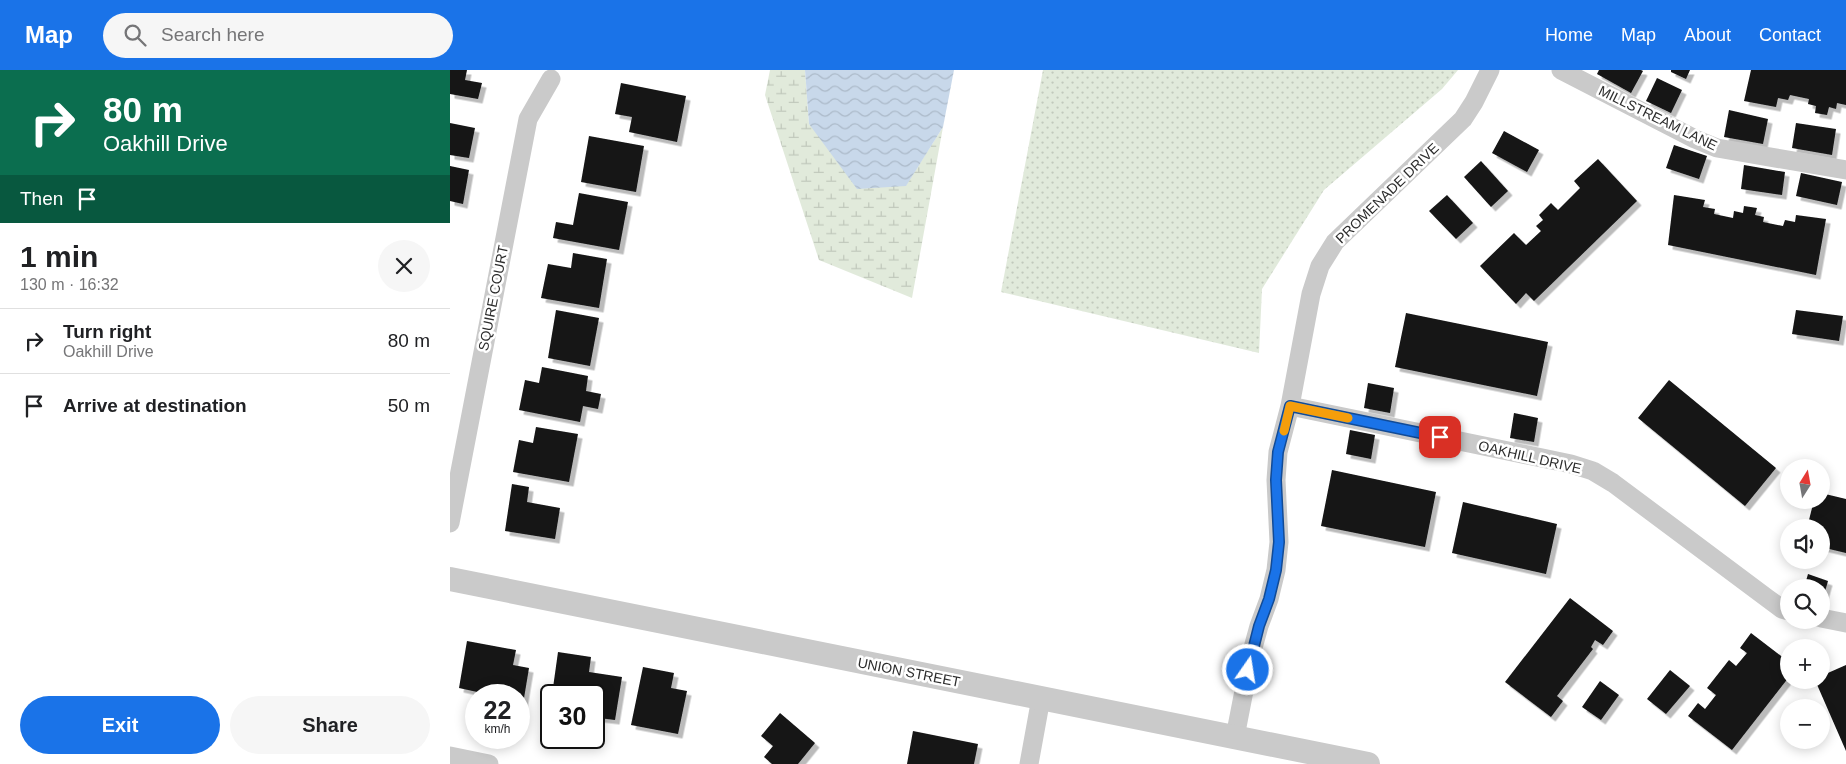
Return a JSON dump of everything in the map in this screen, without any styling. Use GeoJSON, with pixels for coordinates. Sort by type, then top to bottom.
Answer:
{"type":"FeatureCollection","features":[{"type":"Feature","properties":{"kind":"street","name":"PROMENADE DRIVE"},"geometry":{"type":"LineString","coordinates":[[1235,737],[1251,655],[1276,570],[1279,542],[1276,480],[1278,452],[1290,406],[1311,294],[1320,266],[1335,242],[1463,119],[1490,70]]}},
{"type":"Feature","properties":{"kind":"street","name":"MILLSTREAM LANE"},"geometry":{"type":"LineString","coordinates":[[1561,70],[1695,139],[1717,148],[1846,170]]}},
{"type":"Feature","properties":{"kind":"street","name":"SQUIRE COURT"},"geometry":{"type":"LineString","coordinates":[[450,523],[528,119],[551,79]]}},
{"type":"Feature","properties":{"kind":"street","name":"OAKHILL DRIVE"},"geometry":{"type":"LineString","coordinates":[[1290,406],[1571,464],[1593,472],[1613,483],[1780,608]]}},
{"type":"Feature","properties":{"kind":"street","name":"UNION STREET"},"geometry":{"type":"LineString","coordinates":[[450,578],[1368,764]]}},
{"type":"Feature","properties":{"kind":"street"},"geometry":{"type":"LineString","coordinates":[[1830,620],[1846,623]]}},
{"type":"Feature","properties":{"kind":"street"},"geometry":{"type":"LineString","coordinates":[[1028,764],[1041,698]]}},
{"type":"Feature","properties":{"kind":"street"},"geometry":{"type":"LineString","coordinates":[[450,756],[490,764]]}},
{"type":"Feature","properties":{"kind":"green space"},"geometry":{"type":"Polygon","coordinates":[[[770,70],[805,70],[809,124],[906,185],[943,127],[912,298],[819,260],[765,95],[770,70]]]}},
{"type":"Feature","properties":{"kind":"green space"},"geometry":{"type":"Polygon","coordinates":[[[1043,70],[1458,70],[1442,89],[1324,190],[1262,289],[1259,353],[1001,292],[1043,70]]]}},
{"type":"Feature","properties":{"kind":"water"},"geometry":{"type":"Polygon","coordinates":[[[805,70],[954,70],[943,127],[906,186],[857,189],[809,124],[805,70]]]}},
{"type":"Feature","properties":{"kind":"building"},"geometry":{"type":"Polygon","coordinates":[[[450,70],[467,70],[465,80],[482,83],[478,99],[450,94],[450,70]]]}},
{"type":"Feature","properties":{"kind":"building"},"geometry":{"type":"Polygon","coordinates":[[[1599,70],[1643,71],[1631,93],[1597,74],[1599,70]]]}},
{"type":"Feature","properties":{"kind":"building"},"geometry":{"type":"Polygon","coordinates":[[[1671,70],[1690,70],[1686,79],[1671,72],[1671,70]]]}},
{"type":"Feature","properties":{"kind":"building"},"geometry":{"type":"Polygon","coordinates":[[[1751,70],[1846,70],[1846,105],[1837,103],[1836,109],[1829,107],[1827,115],[1815,113],[1816,106],[1808,104],[1809,99],[1790,95],[1788,100],[1778,98],[1776,107],[1744,101],[1751,70]]]}},
{"type":"Feature","properties":{"kind":"building"},"geometry":{"type":"Polygon","coordinates":[[[1657,78],[1682,90],[1671,113],[1646,101],[1657,78]]]}},
{"type":"Feature","properties":{"kind":"building"},"geometry":{"type":"Polygon","coordinates":[[[621,83],[686,96],[677,142],[629,132],[632,117],[615,114],[621,83]]]}},
{"type":"Feature","properties":{"kind":"building"},"geometry":{"type":"Polygon","coordinates":[[[1729,110],[1768,119],[1763,144],[1724,137],[1729,110]]]}},
{"type":"Feature","properties":{"kind":"building"},"geometry":{"type":"Polygon","coordinates":[[[450,123],[475,128],[469,158],[450,155],[450,123]]]}},
{"type":"Feature","properties":{"kind":"building"},"geometry":{"type":"Polygon","coordinates":[[[1796,123],[1836,129],[1832,155],[1792,148],[1796,123]]]}},
{"type":"Feature","properties":{"kind":"building"},"geometry":{"type":"Polygon","coordinates":[[[1504,131],[1539,150],[1527,172],[1492,153],[1504,131]]]}},
{"type":"Feature","properties":{"kind":"building"},"geometry":{"type":"Polygon","coordinates":[[[589,136],[644,146],[636,192],[581,182],[589,136]]]}},
{"type":"Feature","properties":{"kind":"building"},"geometry":{"type":"Polygon","coordinates":[[[1674,145],[1707,156],[1699,179],[1666,168],[1674,145]]]}},
{"type":"Feature","properties":{"kind":"building"},"geometry":{"type":"Polygon","coordinates":[[[1598,159],[1637,201],[1534,301],[1526,293],[1516,304],[1480,266],[1514,233],[1526,245],[1541,231],[1536,226],[1543,220],[1539,215],[1551,203],[1558,210],[1580,188],[1574,181],[1598,159]]]}},
{"type":"Feature","properties":{"kind":"building"},"geometry":{"type":"Polygon","coordinates":[[[1481,161],[1508,191],[1491,207],[1464,177],[1481,161]]]}},
{"type":"Feature","properties":{"kind":"building"},"geometry":{"type":"Polygon","coordinates":[[[1744,165],[1785,172],[1782,195],[1741,189],[1744,165]]]}},
{"type":"Feature","properties":{"kind":"building"},"geometry":{"type":"Polygon","coordinates":[[[450,166],[469,170],[463,204],[450,201],[450,166]]]}},
{"type":"Feature","properties":{"kind":"building"},"geometry":{"type":"Polygon","coordinates":[[[1801,173],[1842,182],[1837,205],[1796,196],[1801,173]]]}},
{"type":"Feature","properties":{"kind":"building"},"geometry":{"type":"Polygon","coordinates":[[[579,193],[628,202],[619,250],[553,238],[556,222],[573,225],[579,193]]]}},
{"type":"Feature","properties":{"kind":"building"},"geometry":{"type":"Polygon","coordinates":[[[1447,195],[1473,223],[1456,239],[1429,211],[1447,195]]]}},
{"type":"Feature","properties":{"kind":"building"},"geometry":{"type":"Polygon","coordinates":[[[1674,195],[1705,200],[1703,207],[1715,209],[1714,214],[1733,218],[1734,211],[1743,213],[1744,206],[1757,208],[1755,215],[1764,217],[1763,222],[1783,226],[1785,220],[1795,222],[1796,215],[1826,219],[1816,275],[1668,245],[1674,195]]]}},
{"type":"Feature","properties":{"kind":"building"},"geometry":{"type":"Polygon","coordinates":[[[573,253],[607,259],[599,308],[541,298],[548,264],[571,268],[573,253]]]}},
{"type":"Feature","properties":{"kind":"building"},"geometry":{"type":"Polygon","coordinates":[[[556,310],[599,318],[590,366],[548,358],[556,310]]]}},
{"type":"Feature","properties":{"kind":"building"},"geometry":{"type":"Polygon","coordinates":[[[1796,310],[1843,316],[1839,341],[1792,334],[1796,310]]]}},
{"type":"Feature","properties":{"kind":"building"},"geometry":{"type":"Polygon","coordinates":[[[1406,313],[1548,342],[1537,396],[1395,367],[1406,313]]]}},
{"type":"Feature","properties":{"kind":"building"},"geometry":{"type":"Polygon","coordinates":[[[542,367],[588,376],[586,391],[601,394],[598,409],[583,406],[580,422],[519,410],[525,380],[539,383],[542,367]]]}},
{"type":"Feature","properties":{"kind":"building"},"geometry":{"type":"Polygon","coordinates":[[[1669,380],[1776,468],[1745,506],[1638,418],[1669,380]]]}},
{"type":"Feature","properties":{"kind":"building"},"geometry":{"type":"Polygon","coordinates":[[[1368,383],[1394,388],[1390,413],[1364,408],[1368,383]]]}},
{"type":"Feature","properties":{"kind":"building"},"geometry":{"type":"Polygon","coordinates":[[[1514,413],[1538,418],[1534,442],[1510,438],[1514,413]]]}},
{"type":"Feature","properties":{"kind":"building"},"geometry":{"type":"Polygon","coordinates":[[[536,427],[578,434],[569,482],[513,472],[519,440],[533,443],[536,427]]]}},
{"type":"Feature","properties":{"kind":"building"},"geometry":{"type":"Polygon","coordinates":[[[1350,430],[1375,435],[1371,459],[1346,454],[1350,430]]]}},
{"type":"Feature","properties":{"kind":"building"},"geometry":{"type":"Polygon","coordinates":[[[1332,470],[1436,492],[1425,547],[1321,526],[1332,470]]]}},
{"type":"Feature","properties":{"kind":"building"},"geometry":{"type":"Polygon","coordinates":[[[512,484],[529,487],[527,502],[560,508],[555,539],[505,531],[512,484]]]}},
{"type":"Feature","properties":{"kind":"building"},"geometry":{"type":"Polygon","coordinates":[[[1830,495],[1846,499],[1846,553],[1830,549],[1830,519],[1809,519],[1812,509],[1830,509],[1830,495]]]}},
{"type":"Feature","properties":{"kind":"building"},"geometry":{"type":"Polygon","coordinates":[[[1463,502],[1557,524],[1546,574],[1452,553],[1463,502]]]}},
{"type":"Feature","properties":{"kind":"building"},"geometry":{"type":"Polygon","coordinates":[[[1808,574],[1822,579],[1807,579],[1808,574]]]}},
{"type":"Feature","properties":{"kind":"building"},"geometry":{"type":"Polygon","coordinates":[[[1570,598],[1613,631],[1603,645],[1595,640],[1591,647],[1593,649],[1557,696],[1563,701],[1551,717],[1505,682],[1570,598]]]}},
{"type":"Feature","properties":{"kind":"building"},"geometry":{"type":"Polygon","coordinates":[[[1751,633],[1780,655],[1780,689],[1732,750],[1688,716],[1698,703],[1705,709],[1716,695],[1707,688],[1729,660],[1736,666],[1747,653],[1740,648],[1751,633]]]}},
{"type":"Feature","properties":{"kind":"building"},"geometry":{"type":"Polygon","coordinates":[[[467,641],[516,650],[513,665],[529,668],[526,684],[465,684],[465,689],[459,688],[467,641]]]}},
{"type":"Feature","properties":{"kind":"building"},"geometry":{"type":"Polygon","coordinates":[[[558,652],[591,657],[589,672],[622,677],[615,720],[605,719],[605,684],[554,684],[558,652]]]}},
{"type":"Feature","properties":{"kind":"building"},"geometry":{"type":"Polygon","coordinates":[[[1846,665],[1846,751],[1830,714],[1830,699],[1823,699],[1819,689],[1830,689],[1830,672],[1846,665]]]}},
{"type":"Feature","properties":{"kind":"building"},"geometry":{"type":"Polygon","coordinates":[[[643,667],[674,673],[671,688],[687,691],[678,734],[631,725],[643,667]]]}},
{"type":"Feature","properties":{"kind":"building"},"geometry":{"type":"Polygon","coordinates":[[[1670,670],[1690,686],[1666,714],[1647,699],[1670,670]]]}},
{"type":"Feature","properties":{"kind":"building"},"geometry":{"type":"Polygon","coordinates":[[[1600,681],[1619,695],[1601,720],[1582,707],[1600,681]]]}},
{"type":"Feature","properties":{"kind":"building"},"geometry":{"type":"Polygon","coordinates":[[[780,713],[815,743],[798,764],[772,764],[764,757],[773,746],[761,736],[780,713]]]}},
{"type":"Feature","properties":{"kind":"building"},"geometry":{"type":"Polygon","coordinates":[[[913,731],[978,744],[974,764],[907,764],[913,731]]]}},
{"type":"Feature","properties":{"kind":"slow traffic"},"geometry":{"type":"LineString","coordinates":[[1284,431],[1290,406],[1348,418]]}},
{"type":"Feature","properties":{"kind":"route"},"geometry":{"type":"LineString","coordinates":[[1248,670],[1276,570],[1279,542],[1276,514],[1278,452],[1290,406],[1440,437]]}}]}
